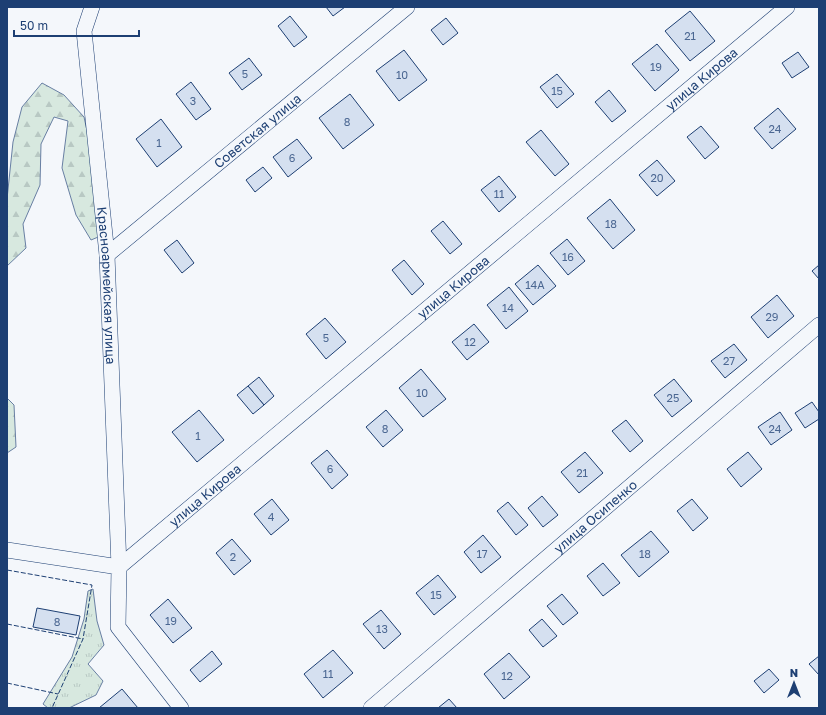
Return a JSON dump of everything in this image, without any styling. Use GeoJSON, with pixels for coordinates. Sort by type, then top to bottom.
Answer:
{"type":"FeatureCollection","features":[{"type":"Feature","properties":{"kind":"street","name":"Красноармейская улица"},"geometry":{"type":"LineString","coordinates":[[92,7],[84,30],[107,255],[119,567],[118,627],[181,708]]}},
{"type":"Feature","properties":{"kind":"street","name":"Советская улица"},"geometry":{"type":"LineString","coordinates":[[107,255],[407,7]]}},
{"type":"Feature","properties":{"kind":"street","name":"улица Кирова"},"geometry":{"type":"LineString","coordinates":[[119,567],[787,7]]}},
{"type":"Feature","properties":{"kind":"street","name":"улица Осипенко"},"geometry":{"type":"LineString","coordinates":[[371,708],[819,325]]}},
{"type":"Feature","properties":{"kind":"street"},"geometry":{"type":"LineString","coordinates":[[7,550],[119,567]]}},
{"type":"Feature","properties":{"kind":"green space"},"geometry":{"type":"Polygon","coordinates":[[[42,83],[64,95],[84,117],[99,185],[103,235],[91,240],[76,215],[62,168],[68,121],[54,117],[41,144],[40,185],[23,224],[26,248],[7,266],[7,199],[13,142],[22,107],[42,83]]]}},
{"type":"Feature","properties":{"kind":"green space"},"geometry":{"type":"Polygon","coordinates":[[[7,398],[14,405],[16,447],[7,453],[7,398]]]}},
{"type":"Feature","properties":{"kind":"green space"},"geometry":{"type":"Polygon","coordinates":[[[93,589],[97,621],[104,645],[88,664],[103,681],[96,695],[69,708],[48,708],[43,704],[72,657],[84,619],[88,591],[93,589]]]}},
{"type":"Feature","properties":{"kind":"building"},"geometry":{"type":"Polygon","coordinates":[[[326,7],[345,7],[333,16],[326,7]]]}},
{"type":"Feature","properties":{"kind":"building"},"geometry":{"type":"Polygon","coordinates":[[[690,11],[715,41],[690,61],[665,31],[690,11]]]}},
{"type":"Feature","properties":{"kind":"building"},"geometry":{"type":"Polygon","coordinates":[[[290,16],[307,37],[294,47],[278,26],[290,16]]]}},
{"type":"Feature","properties":{"kind":"building"},"geometry":{"type":"Polygon","coordinates":[[[446,18],[458,33],[443,45],[431,30],[446,18]]]}},
{"type":"Feature","properties":{"kind":"building"},"geometry":{"type":"Polygon","coordinates":[[[657,44],[679,70],[655,91],[632,64],[657,44]]]}},
{"type":"Feature","properties":{"kind":"building"},"geometry":{"type":"Polygon","coordinates":[[[404,50],[427,80],[399,101],[376,71],[404,50]]]}},
{"type":"Feature","properties":{"kind":"building"},"geometry":{"type":"Polygon","coordinates":[[[798,52],[809,67],[792,78],[782,63],[798,52]]]}},
{"type":"Feature","properties":{"kind":"building"},"geometry":{"type":"Polygon","coordinates":[[[249,58],[262,75],[242,90],[229,73],[249,58]]]}},
{"type":"Feature","properties":{"kind":"building"},"geometry":{"type":"Polygon","coordinates":[[[557,74],[574,94],[557,108],[540,87],[557,74]]]}},
{"type":"Feature","properties":{"kind":"building"},"geometry":{"type":"Polygon","coordinates":[[[191,82],[211,109],[196,120],[176,94],[191,82]]]}},
{"type":"Feature","properties":{"kind":"building"},"geometry":{"type":"Polygon","coordinates":[[[609,90],[626,111],[612,122],[595,102],[609,90]]]}},
{"type":"Feature","properties":{"kind":"building"},"geometry":{"type":"Polygon","coordinates":[[[350,94],[374,125],[343,149],[319,118],[350,94]]]}},
{"type":"Feature","properties":{"kind":"building"},"geometry":{"type":"Polygon","coordinates":[[[778,108],[796,129],[772,149],[754,128],[778,108]]]}},
{"type":"Feature","properties":{"kind":"building"},"geometry":{"type":"Polygon","coordinates":[[[161,119],[182,147],[157,167],[136,139],[161,119]]]}},
{"type":"Feature","properties":{"kind":"building"},"geometry":{"type":"Polygon","coordinates":[[[701,126],[719,147],[705,159],[687,137],[701,126]]]}},
{"type":"Feature","properties":{"kind":"building"},"geometry":{"type":"Polygon","coordinates":[[[541,130],[569,164],[555,176],[526,142],[541,130]]]}},
{"type":"Feature","properties":{"kind":"building"},"geometry":{"type":"Polygon","coordinates":[[[297,139],[312,158],[288,177],[273,157],[297,139]]]}},
{"type":"Feature","properties":{"kind":"building"},"geometry":{"type":"Polygon","coordinates":[[[657,160],[675,181],[657,196],[639,175],[657,160]]]}},
{"type":"Feature","properties":{"kind":"building"},"geometry":{"type":"Polygon","coordinates":[[[263,167],[272,178],[255,192],[246,180],[263,167]]]}},
{"type":"Feature","properties":{"kind":"building"},"geometry":{"type":"Polygon","coordinates":[[[499,176],[516,197],[499,212],[481,190],[499,176]]]}},
{"type":"Feature","properties":{"kind":"building"},"geometry":{"type":"Polygon","coordinates":[[[610,199],[635,230],[613,249],[587,218],[610,199]]]}},
{"type":"Feature","properties":{"kind":"building"},"geometry":{"type":"Polygon","coordinates":[[[443,221],[462,244],[450,254],[431,231],[443,221]]]}},
{"type":"Feature","properties":{"kind":"building"},"geometry":{"type":"Polygon","coordinates":[[[567,239],[585,261],[568,275],[550,253],[567,239]]]}},
{"type":"Feature","properties":{"kind":"building"},"geometry":{"type":"Polygon","coordinates":[[[177,240],[194,263],[182,273],[164,250],[177,240]]]}},
{"type":"Feature","properties":{"kind":"building"},"geometry":{"type":"Polygon","coordinates":[[[404,260],[424,284],[412,295],[392,270],[404,260]]]}},
{"type":"Feature","properties":{"kind":"building"},"geometry":{"type":"Polygon","coordinates":[[[538,265],[556,286],[533,305],[515,284],[538,265]]]}},
{"type":"Feature","properties":{"kind":"building"},"geometry":{"type":"Polygon","coordinates":[[[819,265],[819,279],[812,271],[819,265]]]}},
{"type":"Feature","properties":{"kind":"building"},"geometry":{"type":"Polygon","coordinates":[[[509,287],[528,311],[506,329],[487,305],[509,287]]]}},
{"type":"Feature","properties":{"kind":"building"},"geometry":{"type":"Polygon","coordinates":[[[777,295],[794,316],[768,338],[751,317],[777,295]]]}},
{"type":"Feature","properties":{"kind":"building"},"geometry":{"type":"Polygon","coordinates":[[[325,318],[346,342],[326,359],[306,334],[325,318]]]}},
{"type":"Feature","properties":{"kind":"building"},"geometry":{"type":"Polygon","coordinates":[[[474,324],[489,342],[467,360],[452,342],[474,324]]]}},
{"type":"Feature","properties":{"kind":"building"},"geometry":{"type":"Polygon","coordinates":[[[734,344],[747,360],[725,378],[711,361],[734,344]]]}},
{"type":"Feature","properties":{"kind":"building"},"geometry":{"type":"Polygon","coordinates":[[[421,369],[446,399],[423,417],[399,388],[421,369]]]}},
{"type":"Feature","properties":{"kind":"building"},"geometry":{"type":"Polygon","coordinates":[[[259,377],[274,396],[264,405],[248,386],[259,377]]]}},
{"type":"Feature","properties":{"kind":"building"},"geometry":{"type":"Polygon","coordinates":[[[674,379],[692,401],[672,417],[654,395],[674,379]]]}},
{"type":"Feature","properties":{"kind":"building"},"geometry":{"type":"Polygon","coordinates":[[[248,386],[264,405],[253,414],[237,395],[248,386]]]}},
{"type":"Feature","properties":{"kind":"building"},"geometry":{"type":"Polygon","coordinates":[[[812,402],[819,412],[819,419],[805,428],[795,413],[812,402]]]}},
{"type":"Feature","properties":{"kind":"building"},"geometry":{"type":"Polygon","coordinates":[[[199,410],[224,440],[197,462],[172,432],[199,410]]]}},
{"type":"Feature","properties":{"kind":"building"},"geometry":{"type":"Polygon","coordinates":[[[386,410],[403,430],[383,447],[366,427],[386,410]]]}},
{"type":"Feature","properties":{"kind":"building"},"geometry":{"type":"Polygon","coordinates":[[[780,412],[792,430],[771,445],[758,427],[780,412]]]}},
{"type":"Feature","properties":{"kind":"building"},"geometry":{"type":"Polygon","coordinates":[[[626,420],[643,441],[630,452],[612,431],[626,420]]]}},
{"type":"Feature","properties":{"kind":"building"},"geometry":{"type":"Polygon","coordinates":[[[327,450],[348,475],[332,489],[311,463],[327,450]]]}},
{"type":"Feature","properties":{"kind":"building"},"geometry":{"type":"Polygon","coordinates":[[[585,452],[603,473],[579,493],[561,472],[585,452]]]}},
{"type":"Feature","properties":{"kind":"building"},"geometry":{"type":"Polygon","coordinates":[[[748,452],[762,469],[741,487],[727,469],[748,452]]]}},
{"type":"Feature","properties":{"kind":"building"},"geometry":{"type":"Polygon","coordinates":[[[542,496],[558,515],[543,527],[528,508],[542,496]]]}},
{"type":"Feature","properties":{"kind":"building"},"geometry":{"type":"Polygon","coordinates":[[[272,499],[289,520],[271,535],[254,514],[272,499]]]}},
{"type":"Feature","properties":{"kind":"building"},"geometry":{"type":"Polygon","coordinates":[[[692,499],[708,518],[693,531],[677,511],[692,499]]]}},
{"type":"Feature","properties":{"kind":"building"},"geometry":{"type":"Polygon","coordinates":[[[508,502],[528,525],[516,535],[497,511],[508,502]]]}},
{"type":"Feature","properties":{"kind":"building"},"geometry":{"type":"Polygon","coordinates":[[[651,531],[669,552],[639,577],[621,555],[651,531]]]}},
{"type":"Feature","properties":{"kind":"building"},"geometry":{"type":"Polygon","coordinates":[[[483,535],[501,557],[481,573],[464,552],[483,535]]]}},
{"type":"Feature","properties":{"kind":"building"},"geometry":{"type":"Polygon","coordinates":[[[232,539],[251,561],[234,575],[216,553],[232,539]]]}},
{"type":"Feature","properties":{"kind":"building"},"geometry":{"type":"Polygon","coordinates":[[[603,563],[620,583],[603,596],[587,576],[603,563]]]}},
{"type":"Feature","properties":{"kind":"building"},"geometry":{"type":"Polygon","coordinates":[[[438,575],[456,597],[434,615],[416,593],[438,575]]]}},
{"type":"Feature","properties":{"kind":"building"},"geometry":{"type":"Polygon","coordinates":[[[562,594],[578,613],[563,625],[547,606],[562,594]]]}},
{"type":"Feature","properties":{"kind":"building"},"geometry":{"type":"Polygon","coordinates":[[[168,599],[192,628],[173,643],[150,615],[168,599]]]}},
{"type":"Feature","properties":{"kind":"building"},"geometry":{"type":"Polygon","coordinates":[[[37,608],[80,616],[76,635],[33,627],[37,608]]]}},
{"type":"Feature","properties":{"kind":"building"},"geometry":{"type":"Polygon","coordinates":[[[381,610],[401,634],[384,649],[363,624],[381,610]]]}},
{"type":"Feature","properties":{"kind":"building"},"geometry":{"type":"Polygon","coordinates":[[[542,619],[557,636],[543,647],[529,630],[542,619]]]}},
{"type":"Feature","properties":{"kind":"building"},"geometry":{"type":"Polygon","coordinates":[[[333,650],[353,673],[323,698],[304,674],[333,650]]]}},
{"type":"Feature","properties":{"kind":"building"},"geometry":{"type":"Polygon","coordinates":[[[212,651],[222,664],[200,682],[190,670],[212,651]]]}},
{"type":"Feature","properties":{"kind":"building"},"geometry":{"type":"Polygon","coordinates":[[[509,653],[530,677],[504,699],[484,674],[509,653]]]}},
{"type":"Feature","properties":{"kind":"building"},"geometry":{"type":"Polygon","coordinates":[[[819,656],[819,675],[809,664],[819,656]]]}},
{"type":"Feature","properties":{"kind":"building"},"geometry":{"type":"Polygon","coordinates":[[[769,669],[779,680],[764,693],[754,681],[769,669]]]}},
{"type":"Feature","properties":{"kind":"building"},"geometry":{"type":"Polygon","coordinates":[[[122,689],[138,708],[99,708],[122,689]]]}},
{"type":"Feature","properties":{"kind":"building"},"geometry":{"type":"Polygon","coordinates":[[[449,699],[457,708],[438,708],[449,699]]]}},
{"type":"Feature","properties":{"kind":"fence"},"geometry":{"type":"LineString","coordinates":[[7,570],[92,585],[83,639],[52,708]]}},
{"type":"Feature","properties":{"kind":"fence"},"geometry":{"type":"LineString","coordinates":[[7,624],[83,639]]}},
{"type":"Feature","properties":{"kind":"fence"},"geometry":{"type":"LineString","coordinates":[[7,683],[58,694]]}}]}
